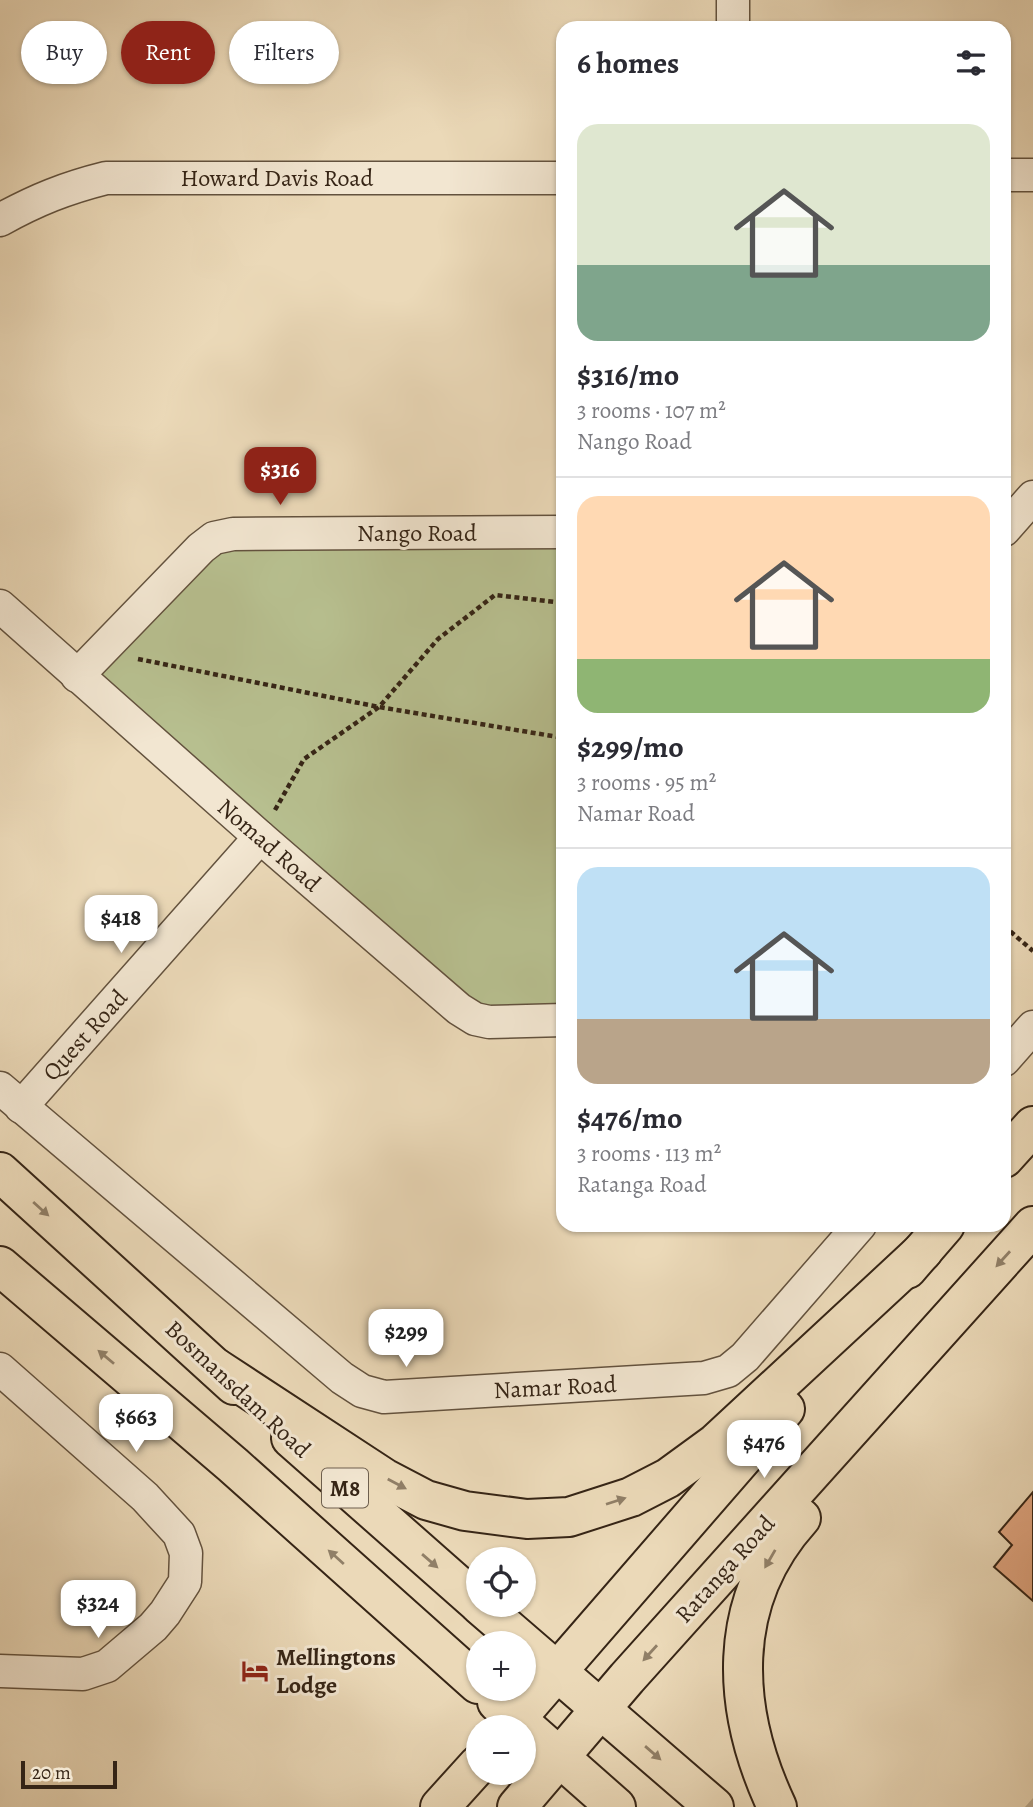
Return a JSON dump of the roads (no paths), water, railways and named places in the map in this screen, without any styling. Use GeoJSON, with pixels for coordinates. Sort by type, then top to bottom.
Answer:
{"type":"FeatureCollection","features":[{"type":"Feature","properties":{"kind":"main road"},"geometry":{"type":"LineString","coordinates":[[1011,1150],[1033,1126]]}},
{"type":"Feature","properties":{"kind":"main road","name":"Bosmansdam Road"},"geometry":{"type":"LineString","coordinates":[[0,1172],[334,1479],[466,1593]]}},
{"type":"Feature","properties":{"kind":"main road","name":"Ratanga Road"},"geometry":{"type":"LineString","coordinates":[[517,1807],[601,1709],[1033,1226]]}},
{"type":"Feature","properties":{"kind":"main road"},"geometry":{"type":"LineString","coordinates":[[216,1368],[384,1478],[426,1500],[465,1511],[527,1519],[569,1517],[631,1497],[668,1478],[716,1443],[934,1238]]}},
{"type":"Feature","properties":{"kind":"main road"},"geometry":{"type":"LineString","coordinates":[[519,1715],[934,1238]]}},
{"type":"Feature","properties":{"kind":"main road","name":"M8"},"geometry":{"type":"LineString","coordinates":[[0,1266],[233,1465],[466,1673]]}},
{"type":"Feature","properties":{"kind":"main road"},"geometry":{"type":"LineString","coordinates":[[777,1807],[760,1772],[747,1716],[742,1671],[746,1632],[759,1580],[771,1556],[792,1527],[931,1368],[974,1292]]}},
{"type":"Feature","properties":{"kind":"main road","name":"Bosmansdam Road"},"geometry":{"type":"LineString","coordinates":[[494,1617],[714,1807]]}},
{"type":"Feature","properties":{"kind":"main road"},"geometry":{"type":"LineString","coordinates":[[493,1701],[505,1715]]}},
{"type":"Feature","properties":{"kind":"main road"},"geometry":{"type":"LineString","coordinates":[[536,1740],[616,1807]]}},
{"type":"Feature","properties":{"kind":"main road"},"geometry":{"type":"LineString","coordinates":[[440,1807],[466,1778]]}},
{"type":"Feature","properties":{"kind":"street"},"geometry":{"type":"LineString","coordinates":[[733,0],[733,21]]}},
{"type":"Feature","properties":{"kind":"street"},"geometry":{"type":"LineString","coordinates":[[1011,175],[1033,175]]}},
{"type":"Feature","properties":{"kind":"street","name":"Howard Davis Road"},"geometry":{"type":"LineString","coordinates":[[0,220],[32,202],[68,188],[106,178],[556,178]]}},
{"type":"Feature","properties":{"kind":"street"},"geometry":{"type":"LineString","coordinates":[[1011,522],[1033,497]]}},
{"type":"Feature","properties":{"kind":"street","name":"Nango Road"},"geometry":{"type":"LineString","coordinates":[[87,664],[214,538],[233,534],[556,531]]}},
{"type":"Feature","properties":{"kind":"street","name":"Nomad Road"},"geometry":{"type":"LineString","coordinates":[[0,607],[87,664],[260,838],[459,1009],[475,1019],[489,1022],[556,1020]]}},
{"type":"Feature","properties":{"kind":"street","name":"Quest Road"},"geometry":{"type":"LineString","coordinates":[[11,1097],[260,838]]}},
{"type":"Feature","properties":{"kind":"street"},"geometry":{"type":"LineString","coordinates":[[1011,1052],[1033,1027]]}},
{"type":"Feature","properties":{"kind":"street","name":"Namar Road"},"geometry":{"type":"LineString","coordinates":[[11,1097],[342,1378],[362,1391],[384,1397],[704,1378],[722,1374],[746,1357],[854,1232]]}},
{"type":"Feature","properties":{"kind":"street"},"geometry":{"type":"LineString","coordinates":[[0,1369],[145,1497],[179,1534],[186,1552],[186,1582],[153,1627],[107,1667],[83,1674],[0,1671]]}},
{"type":"Feature","properties":{"kind":"place","name":"Mellingtons Lodge"},"geometry":{"type":"Point","coordinates":[255,1671]}}]}
